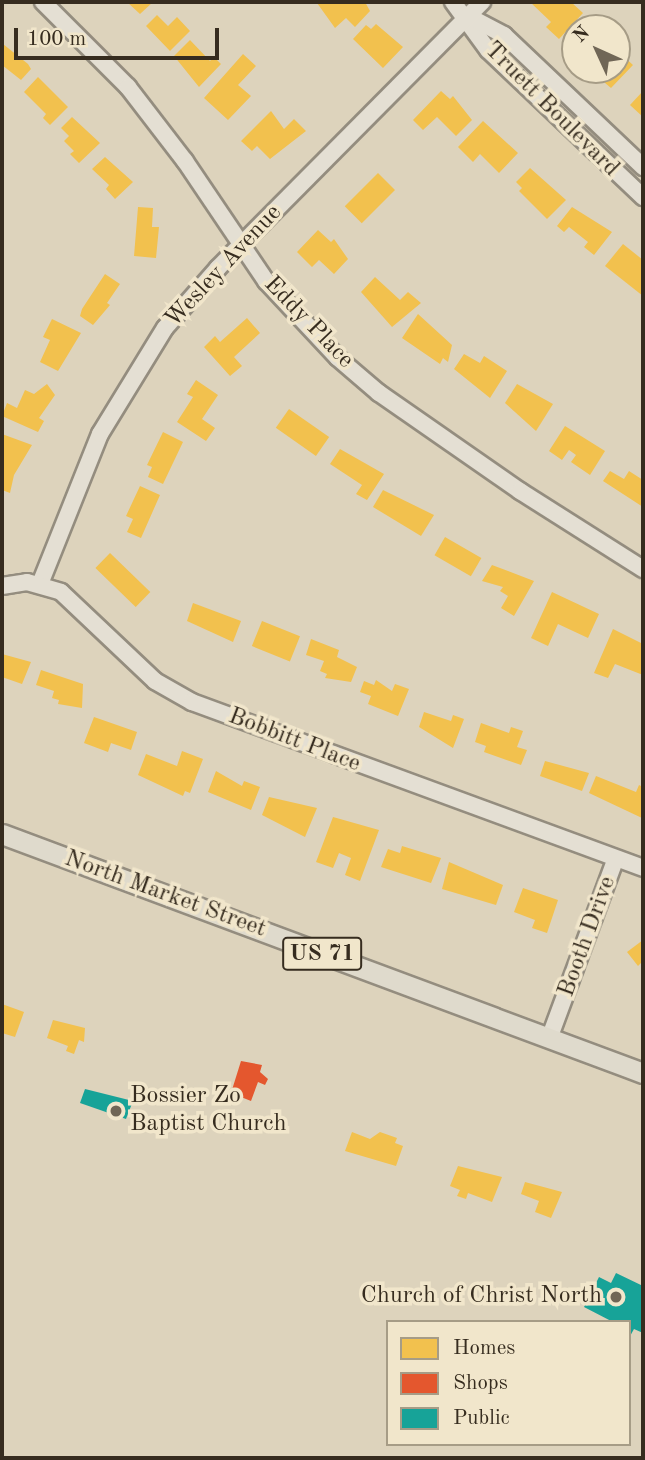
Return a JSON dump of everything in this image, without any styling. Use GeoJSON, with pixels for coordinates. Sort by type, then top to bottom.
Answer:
{"type":"FeatureCollection","features":[{"type":"Feature","properties":{"kind":"main road","name":"North Market Street"},"geometry":{"type":"LineString","coordinates":[[2,834],[643,1073]]}},
{"type":"Feature","properties":{"kind":"street","name":"Eddy Place"},"geometry":{"type":"LineString","coordinates":[[43,2],[144,107],[240,246],[300,321],[379,393],[520,491],[643,569]]}},
{"type":"Feature","properties":{"kind":"street","name":"Truett Boulevard"},"geometry":{"type":"LineString","coordinates":[[453,2],[468,16],[504,35],[643,167]]}},
{"type":"Feature","properties":{"kind":"street","name":"Wesley Avenue"},"geometry":{"type":"LineString","coordinates":[[40,584],[96,444],[121,395],[165,328],[240,246],[482,2]]}},
{"type":"Feature","properties":{"kind":"street","name":"Truett Boulevard"},"geometry":{"type":"LineString","coordinates":[[468,16],[488,50],[643,197]]}},
{"type":"Feature","properties":{"kind":"street"},"geometry":{"type":"LineString","coordinates":[[2,586],[40,584]]}},
{"type":"Feature","properties":{"kind":"street","name":"Bobbitt Place"},"geometry":{"type":"LineString","coordinates":[[40,584],[74,602],[155,681],[179,696],[615,861]]}},
{"type":"Feature","properties":{"kind":"street","name":"Booth Drive"},"geometry":{"type":"LineString","coordinates":[[550,1039],[615,861],[643,868]]}},
{"type":"Feature","properties":{"kind":"building: Homes"},"geometry":{"type":"Polygon","coordinates":[[[127,2],[153,2],[140,14],[127,2]]]}},
{"type":"Feature","properties":{"kind":"building: Homes"},"geometry":{"type":"Polygon","coordinates":[[[365,2],[370,11],[355,27],[346,18],[335,28],[317,3],[365,2]]]}},
{"type":"Feature","properties":{"kind":"building: Homes"},"geometry":{"type":"Polygon","coordinates":[[[530,2],[571,2],[583,13],[561,14],[559,39],[546,27],[551,22],[530,2]]]}},
{"type":"Feature","properties":{"kind":"building: Homes"},"geometry":{"type":"Polygon","coordinates":[[[157,15],[168,26],[177,17],[190,31],[170,51],[146,26],[157,15]]]}},
{"type":"Feature","properties":{"kind":"building: Homes"},"geometry":{"type":"Polygon","coordinates":[[[376,24],[403,47],[383,68],[353,39],[366,25],[371,29],[376,24]]]}},
{"type":"Feature","properties":{"kind":"building: Homes"},"geometry":{"type":"Polygon","coordinates":[[[190,40],[210,61],[214,57],[221,64],[199,87],[174,56],[190,40]]]}},
{"type":"Feature","properties":{"kind":"building: Homes"},"geometry":{"type":"Polygon","coordinates":[[[3,44],[31,69],[21,80],[2,65],[3,44]]]}},
{"type":"Feature","properties":{"kind":"building: Homes"},"geometry":{"type":"Polygon","coordinates":[[[243,54],[256,66],[238,85],[251,96],[228,120],[204,98],[243,54]]]}},
{"type":"Feature","properties":{"kind":"building: Homes"},"geometry":{"type":"Polygon","coordinates":[[[38,77],[68,107],[50,125],[43,118],[46,114],[24,92],[38,77]]]}},
{"type":"Feature","properties":{"kind":"building: Homes"},"geometry":{"type":"Polygon","coordinates":[[[441,91],[450,99],[453,96],[472,120],[456,136],[437,117],[423,130],[413,120],[441,91]]]}},
{"type":"Feature","properties":{"kind":"building: Homes"},"geometry":{"type":"Polygon","coordinates":[[[643,91],[643,117],[630,105],[643,91]]]}},
{"type":"Feature","properties":{"kind":"building: Homes"},"geometry":{"type":"Polygon","coordinates":[[[271,111],[284,129],[294,119],[306,131],[270,159],[257,146],[252,151],[241,141],[271,111]]]}},
{"type":"Feature","properties":{"kind":"building: Homes"},"geometry":{"type":"Polygon","coordinates":[[[72,117],[100,143],[79,163],[70,154],[74,151],[64,141],[69,136],[61,128],[72,117]]]}},
{"type":"Feature","properties":{"kind":"building: Homes"},"geometry":{"type":"Polygon","coordinates":[[[483,121],[518,153],[499,173],[480,154],[473,162],[458,147],[483,121]]]}},
{"type":"Feature","properties":{"kind":"building: Homes"},"geometry":{"type":"Polygon","coordinates":[[[105,157],[133,182],[115,199],[106,189],[109,185],[92,169],[105,157]]]}},
{"type":"Feature","properties":{"kind":"building: Homes"},"geometry":{"type":"Polygon","coordinates":[[[530,168],[566,200],[547,219],[519,191],[522,188],[516,182],[530,168]]]}},
{"type":"Feature","properties":{"kind":"building: Homes"},"geometry":{"type":"Polygon","coordinates":[[[378,173],[395,190],[362,223],[345,206],[378,173]]]}},
{"type":"Feature","properties":{"kind":"building: Homes"},"geometry":{"type":"Polygon","coordinates":[[[138,207],[153,208],[152,227],[159,227],[156,258],[134,256],[138,207]]]}},
{"type":"Feature","properties":{"kind":"building: Homes"},"geometry":{"type":"Polygon","coordinates":[[[572,207],[612,232],[594,255],[584,247],[588,242],[569,227],[564,232],[557,226],[572,207]]]}},
{"type":"Feature","properties":{"kind":"building: Homes"},"geometry":{"type":"Polygon","coordinates":[[[318,230],[331,242],[334,239],[348,259],[334,274],[319,260],[312,267],[297,252],[318,230]]]}},
{"type":"Feature","properties":{"kind":"building: Homes"},"geometry":{"type":"Polygon","coordinates":[[[623,244],[643,260],[643,296],[605,266],[623,244]]]}},
{"type":"Feature","properties":{"kind":"building: Homes"},"geometry":{"type":"Polygon","coordinates":[[[105,274],[120,284],[107,303],[110,305],[93,325],[80,316],[105,274]]]}},
{"type":"Feature","properties":{"kind":"building: Homes"},"geometry":{"type":"Polygon","coordinates":[[[375,277],[400,300],[408,292],[421,303],[392,327],[361,292],[375,277]]]}},
{"type":"Feature","properties":{"kind":"building: Homes"},"geometry":{"type":"Polygon","coordinates":[[[418,314],[452,345],[448,362],[443,358],[440,364],[402,338],[418,314]]]}},
{"type":"Feature","properties":{"kind":"building: Homes"},"geometry":{"type":"Polygon","coordinates":[[[247,318],[260,333],[234,357],[242,366],[230,376],[204,347],[215,336],[220,342],[247,318]]]}},
{"type":"Feature","properties":{"kind":"building: Homes"},"geometry":{"type":"Polygon","coordinates":[[[52,319],[81,333],[58,371],[40,362],[50,340],[43,337],[52,319]]]}},
{"type":"Feature","properties":{"kind":"building: Homes"},"geometry":{"type":"Polygon","coordinates":[[[464,354],[480,363],[484,356],[507,371],[490,398],[454,369],[464,354]]]}},
{"type":"Feature","properties":{"kind":"building: Homes"},"geometry":{"type":"Polygon","coordinates":[[[196,380],[218,395],[202,419],[215,428],[206,441],[177,422],[193,397],[187,394],[196,380]]]}},
{"type":"Feature","properties":{"kind":"building: Homes"},"geometry":{"type":"Polygon","coordinates":[[[47,384],[55,395],[39,418],[44,421],[38,432],[2,416],[7,403],[17,408],[25,390],[34,394],[47,384]]]}},
{"type":"Feature","properties":{"kind":"building: Homes"},"geometry":{"type":"Polygon","coordinates":[[[517,384],[553,404],[536,431],[505,403],[517,384]]]}},
{"type":"Feature","properties":{"kind":"building: Homes"},"geometry":{"type":"Polygon","coordinates":[[[289,409],[329,437],[316,456],[276,428],[289,409]]]}},
{"type":"Feature","properties":{"kind":"building: Homes"},"geometry":{"type":"Polygon","coordinates":[[[565,426],[605,451],[590,475],[571,462],[576,455],[569,450],[562,460],[549,451],[565,426]]]}},
{"type":"Feature","properties":{"kind":"building: Homes"},"geometry":{"type":"Polygon","coordinates":[[[163,432],[183,442],[163,484],[148,477],[152,467],[147,465],[163,432]]]}},
{"type":"Feature","properties":{"kind":"building: Homes"},"geometry":{"type":"Polygon","coordinates":[[[2,434],[32,445],[14,475],[10,493],[2,490],[2,434]]]}},
{"type":"Feature","properties":{"kind":"building: Homes"},"geometry":{"type":"Polygon","coordinates":[[[340,449],[384,474],[367,500],[356,494],[362,485],[330,464],[340,449]]]}},
{"type":"Feature","properties":{"kind":"building: Homes"},"geometry":{"type":"Polygon","coordinates":[[[610,471],[624,479],[629,471],[643,480],[643,507],[603,481],[610,471]]]}},
{"type":"Feature","properties":{"kind":"building: Homes"},"geometry":{"type":"Polygon","coordinates":[[[140,486],[160,495],[141,538],[127,532],[133,519],[126,516],[140,486]]]}},
{"type":"Feature","properties":{"kind":"building: Homes"},"geometry":{"type":"Polygon","coordinates":[[[383,490],[434,515],[421,536],[373,507],[383,490]]]}},
{"type":"Feature","properties":{"kind":"building: Homes"},"geometry":{"type":"Polygon","coordinates":[[[445,537],[481,558],[471,576],[434,555],[445,537]]]}},
{"type":"Feature","properties":{"kind":"building: Homes"},"geometry":{"type":"Polygon","coordinates":[[[110,553],[150,592],[136,607],[95,568],[110,553]]]}},
{"type":"Feature","properties":{"kind":"building: Homes"},"geometry":{"type":"Polygon","coordinates":[[[492,565],[534,581],[514,616],[501,608],[508,596],[500,591],[503,587],[482,581],[492,565]]]}},
{"type":"Feature","properties":{"kind":"building: Homes"},"geometry":{"type":"Polygon","coordinates":[[[552,592],[599,614],[588,638],[558,624],[548,646],[531,638],[552,592]]]}},
{"type":"Feature","properties":{"kind":"building: Homes"},"geometry":{"type":"Polygon","coordinates":[[[193,603],[241,621],[233,642],[187,621],[193,603]]]}},
{"type":"Feature","properties":{"kind":"building: Homes"},"geometry":{"type":"Polygon","coordinates":[[[262,621],[300,636],[290,661],[252,646],[262,621]]]}},
{"type":"Feature","properties":{"kind":"building: Homes"},"geometry":{"type":"Polygon","coordinates":[[[613,629],[643,644],[643,675],[615,664],[608,678],[594,673],[613,629]]]}},
{"type":"Feature","properties":{"kind":"building: Homes"},"geometry":{"type":"Polygon","coordinates":[[[311,639],[339,650],[337,657],[357,667],[351,682],[325,678],[327,674],[320,671],[324,661],[306,655],[311,639]]]}},
{"type":"Feature","properties":{"kind":"building: Homes"},"geometry":{"type":"Polygon","coordinates":[[[2,654],[31,662],[22,684],[2,677],[2,654]]]}},
{"type":"Feature","properties":{"kind":"building: Homes"},"geometry":{"type":"Polygon","coordinates":[[[41,670],[83,684],[82,708],[58,704],[59,700],[52,698],[54,691],[36,685],[41,670]]]}},
{"type":"Feature","properties":{"kind":"building: Homes"},"geometry":{"type":"Polygon","coordinates":[[[376,680],[392,691],[395,684],[409,689],[398,716],[368,704],[371,696],[360,692],[364,681],[374,685],[376,680]]]}},
{"type":"Feature","properties":{"kind":"building: Homes"},"geometry":{"type":"Polygon","coordinates":[[[424,712],[451,721],[453,715],[464,719],[453,748],[419,727],[424,712]]]}},
{"type":"Feature","properties":{"kind":"building: Homes"},"geometry":{"type":"Polygon","coordinates":[[[94,717],[137,732],[131,750],[111,743],[108,752],[84,743],[94,717]]]}},
{"type":"Feature","properties":{"kind":"building: Homes"},"geometry":{"type":"Polygon","coordinates":[[[481,723],[509,733],[511,727],[523,731],[517,747],[527,750],[521,765],[484,752],[486,746],[475,742],[481,723]]]}},
{"type":"Feature","properties":{"kind":"building: Homes"},"geometry":{"type":"Polygon","coordinates":[[[182,751],[203,759],[190,793],[185,791],[183,796],[138,775],[146,754],[177,766],[182,751]]]}},
{"type":"Feature","properties":{"kind":"building: Homes"},"geometry":{"type":"Polygon","coordinates":[[[545,761],[589,773],[582,791],[540,776],[545,761]]]}},
{"type":"Feature","properties":{"kind":"building: Homes"},"geometry":{"type":"Polygon","coordinates":[[[216,771],[242,786],[244,781],[260,787],[251,810],[208,792],[216,771]]]}},
{"type":"Feature","properties":{"kind":"building: Homes"},"geometry":{"type":"Polygon","coordinates":[[[596,776],[636,792],[639,785],[643,787],[642,818],[589,793],[596,776]]]}},
{"type":"Feature","properties":{"kind":"building: Homes"},"geometry":{"type":"Polygon","coordinates":[[[269,797],[317,808],[305,837],[262,815],[269,797]]]}},
{"type":"Feature","properties":{"kind":"building: Homes"},"geometry":{"type":"Polygon","coordinates":[[[333,817],[379,830],[360,881],[345,875],[351,858],[339,853],[333,868],[316,862],[333,817]]]}},
{"type":"Feature","properties":{"kind":"building: Homes"},"geometry":{"type":"Polygon","coordinates":[[[402,846],[441,858],[431,883],[381,867],[388,849],[400,853],[402,846]]]}},
{"type":"Feature","properties":{"kind":"building: Homes"},"geometry":{"type":"Polygon","coordinates":[[[449,862],[503,885],[496,905],[442,889],[449,862]]]}},
{"type":"Feature","properties":{"kind":"building: Homes"},"geometry":{"type":"Polygon","coordinates":[[[523,888],[558,900],[547,933],[532,928],[535,920],[514,912],[523,888]]]}},
{"type":"Feature","properties":{"kind":"building: Homes"},"geometry":{"type":"Polygon","coordinates":[[[643,940],[643,961],[638,966],[627,952],[643,940]]]}},
{"type":"Feature","properties":{"kind":"building: Homes"},"geometry":{"type":"Polygon","coordinates":[[[2,1004],[24,1012],[15,1037],[2,1033],[2,1004]]]}},
{"type":"Feature","properties":{"kind":"building: Homes"},"geometry":{"type":"Polygon","coordinates":[[[53,1020],[85,1028],[84,1042],[79,1040],[74,1054],[66,1051],[68,1046],[47,1038],[53,1020]]]}},
{"type":"Feature","properties":{"kind":"building: Homes"},"geometry":{"type":"Polygon","coordinates":[[[352,1132],[370,1139],[380,1132],[397,1138],[395,1143],[403,1146],[396,1166],[345,1151],[352,1132]]]}},
{"type":"Feature","properties":{"kind":"building: Homes"},"geometry":{"type":"Polygon","coordinates":[[[458,1166],[502,1177],[492,1202],[468,1193],[466,1199],[457,1196],[460,1190],[450,1186],[458,1166]]]}},
{"type":"Feature","properties":{"kind":"building: Homes"},"geometry":{"type":"Polygon","coordinates":[[[525,1182],[562,1192],[551,1218],[535,1212],[539,1201],[521,1194],[525,1182]]]}},
{"type":"Feature","properties":{"kind":"building: Shops"},"geometry":{"type":"Polygon","coordinates":[[[241,1061],[262,1065],[260,1072],[268,1079],[265,1085],[258,1082],[251,1101],[231,1093],[241,1061]]]}},
{"type":"Feature","properties":{"kind":"building: Public","name":"Bossier Zo Baptist Church"},"geometry":{"type":"Polygon","coordinates":[[[85,1089],[133,1101],[126,1119],[80,1103],[85,1089]]]}},
{"type":"Feature","properties":{"kind":"building: Public","name":"Church of Christ North"},"geometry":{"type":"Polygon","coordinates":[[[616,1273],[643,1286],[643,1333],[634,1329],[631,1334],[631,1320],[609,1320],[584,1307],[599,1277],[611,1283],[616,1273]]]}},
{"type":"Feature","properties":{"kind":"place","name":"Bossier Zo Baptist Church"},"geometry":{"type":"Point","coordinates":[116,1111]}},
{"type":"Feature","properties":{"kind":"place","name":"Church of Christ North"},"geometry":{"type":"Point","coordinates":[616,1297]}}]}
